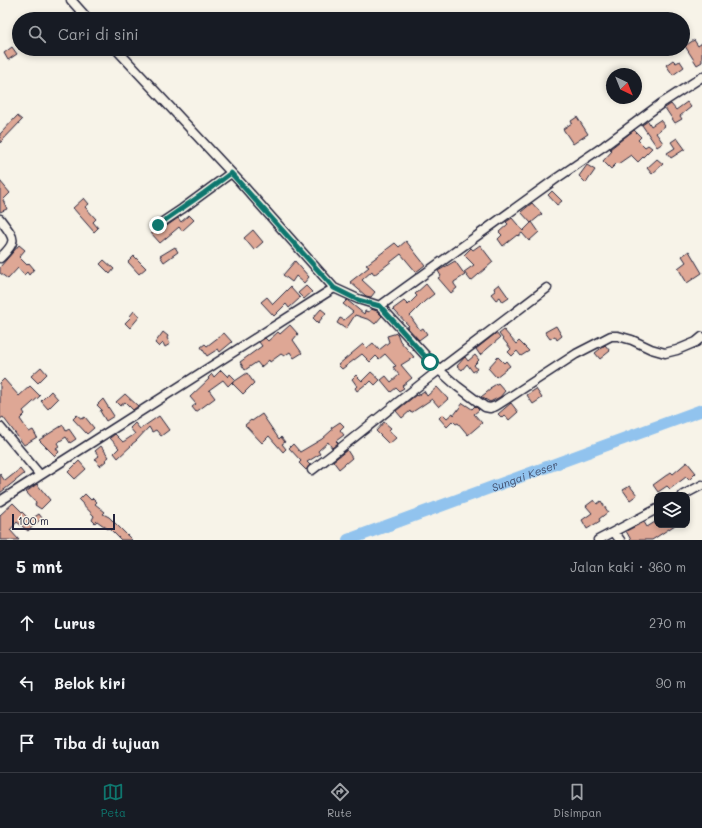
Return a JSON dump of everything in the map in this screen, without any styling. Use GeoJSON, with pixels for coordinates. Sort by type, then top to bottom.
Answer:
{"type":"FeatureCollection","features":[{"type":"Feature","properties":{"kind":"street"},"geometry":{"type":"LineString","coordinates":[[71,0],[82,12]]}},
{"type":"Feature","properties":{"kind":"street"},"geometry":{"type":"LineString","coordinates":[[122,56],[231,173],[334,288],[358,300],[380,306],[439,370],[457,386],[485,406],[490,408],[496,406],[576,354],[611,336],[618,336],[632,340],[651,349],[666,353],[696,342],[702,337]]}},
{"type":"Feature","properties":{"kind":"street"},"geometry":{"type":"LineString","coordinates":[[380,306],[662,103],[702,77]]}},
{"type":"Feature","properties":{"kind":"street"},"geometry":{"type":"LineString","coordinates":[[158,225],[231,173]]}},
{"type":"Feature","properties":{"kind":"street"},"geometry":{"type":"LineString","coordinates":[[0,218],[13,236],[12,245],[0,258]]}},
{"type":"Feature","properties":{"kind":"street"},"geometry":{"type":"LineString","coordinates":[[0,501],[334,288]]}},
{"type":"Feature","properties":{"kind":"street"},"geometry":{"type":"LineString","coordinates":[[312,470],[353,440],[393,406],[547,288]]}},
{"type":"Feature","properties":{"kind":"street"},"geometry":{"type":"LineString","coordinates":[[0,427],[40,475]]}},
{"type":"Feature","properties":{"kind":"street"},"geometry":{"type":"LineString","coordinates":[[689,492],[702,485]]}},
{"type":"Feature","properties":{"kind":"street"},"geometry":{"type":"LineString","coordinates":[[598,540],[654,511]]}},
{"type":"Feature","properties":{"kind":"street"},"geometry":{"type":"LineString","coordinates":[[614,532],[620,540]]}},
{"type":"Feature","properties":{"kind":"building"},"geometry":{"type":"Polygon","coordinates":[[[694,40],[698,46],[702,43],[702,62],[697,65],[690,54],[690,43],[694,40]]]}},
{"type":"Feature","properties":{"kind":"building"},"geometry":{"type":"Polygon","coordinates":[[[12,47],[12,56],[14,56],[8,60],[4,53],[12,47]]]}},
{"type":"Feature","properties":{"kind":"building"},"geometry":{"type":"Polygon","coordinates":[[[673,60],[676,63],[680,61],[684,67],[673,75],[666,65],[673,60]]]}},
{"type":"Feature","properties":{"kind":"building"},"geometry":{"type":"Polygon","coordinates":[[[687,102],[691,107],[680,116],[682,119],[675,123],[665,108],[671,104],[676,110],[687,102]]]}},
{"type":"Feature","properties":{"kind":"building"},"geometry":{"type":"Polygon","coordinates":[[[17,116],[22,120],[0,143],[0,134],[17,116]]]}},
{"type":"Feature","properties":{"kind":"building"},"geometry":{"type":"Polygon","coordinates":[[[577,117],[588,134],[573,144],[563,129],[572,123],[571,121],[577,117]]]}},
{"type":"Feature","properties":{"kind":"building"},"geometry":{"type":"Polygon","coordinates":[[[660,120],[665,126],[656,133],[663,143],[657,147],[642,125],[648,121],[651,126],[660,120]]]}},
{"type":"Feature","properties":{"kind":"building"},"geometry":{"type":"Polygon","coordinates":[[[634,130],[641,137],[638,140],[645,147],[648,145],[652,148],[638,162],[631,155],[618,164],[617,163],[611,169],[603,161],[612,151],[610,149],[634,130]]]}},
{"type":"Feature","properties":{"kind":"building"},"geometry":{"type":"Polygon","coordinates":[[[677,138],[685,149],[671,158],[667,153],[675,148],[671,142],[677,138]]]}},
{"type":"Feature","properties":{"kind":"building"},"geometry":{"type":"Polygon","coordinates":[[[657,159],[663,164],[652,174],[647,168],[657,159]]]}},
{"type":"Feature","properties":{"kind":"building"},"geometry":{"type":"Polygon","coordinates":[[[587,165],[595,170],[586,183],[579,176],[587,165]]]}},
{"type":"Feature","properties":{"kind":"building"},"geometry":{"type":"Polygon","coordinates":[[[0,181],[10,193],[3,200],[7,209],[0,212],[0,181]]]}},
{"type":"Feature","properties":{"kind":"building"},"geometry":{"type":"Polygon","coordinates":[[[552,191],[562,201],[557,205],[548,195],[552,191]]]}},
{"type":"Feature","properties":{"kind":"building"},"geometry":{"type":"Polygon","coordinates":[[[84,198],[89,204],[85,207],[96,219],[93,222],[98,228],[94,232],[73,208],[84,198]]]}},
{"type":"Feature","properties":{"kind":"building"},"geometry":{"type":"Polygon","coordinates":[[[532,203],[542,214],[531,223],[521,212],[532,203]]]}},
{"type":"Feature","properties":{"kind":"building"},"geometry":{"type":"Polygon","coordinates":[[[189,215],[194,220],[182,231],[179,227],[160,243],[151,233],[155,229],[161,230],[178,218],[181,222],[189,215]]]}},
{"type":"Feature","properties":{"kind":"building"},"geometry":{"type":"Polygon","coordinates":[[[512,218],[523,231],[532,222],[539,232],[529,241],[522,233],[503,246],[498,239],[502,235],[499,232],[508,224],[506,222],[512,218]]]}},
{"type":"Feature","properties":{"kind":"building"},"geometry":{"type":"Polygon","coordinates":[[[253,230],[263,242],[254,250],[244,238],[253,230]]]}},
{"type":"Feature","properties":{"kind":"building"},"geometry":{"type":"Polygon","coordinates":[[[406,241],[425,265],[416,272],[401,254],[374,275],[372,271],[362,280],[375,292],[371,297],[366,296],[350,282],[369,267],[366,265],[395,243],[399,247],[406,241]]]}},
{"type":"Feature","properties":{"kind":"building"},"geometry":{"type":"Polygon","coordinates":[[[19,245],[25,250],[19,257],[27,265],[29,263],[34,269],[29,275],[27,272],[24,275],[18,268],[8,279],[0,273],[0,267],[19,245]]]}},
{"type":"Feature","properties":{"kind":"building"},"geometry":{"type":"Polygon","coordinates":[[[480,245],[493,262],[471,281],[464,272],[474,265],[464,255],[471,248],[473,250],[480,245]]]}},
{"type":"Feature","properties":{"kind":"building"},"geometry":{"type":"Polygon","coordinates":[[[175,247],[178,252],[164,262],[160,256],[175,247]]]}},
{"type":"Feature","properties":{"kind":"building"},"geometry":{"type":"Polygon","coordinates":[[[689,251],[702,273],[687,283],[678,268],[686,262],[682,256],[689,251]]]}},
{"type":"Feature","properties":{"kind":"building"},"geometry":{"type":"Polygon","coordinates":[[[134,256],[146,268],[139,274],[128,262],[134,256]]]}},
{"type":"Feature","properties":{"kind":"building"},"geometry":{"type":"Polygon","coordinates":[[[104,260],[114,269],[110,274],[100,264],[104,260]]]}},
{"type":"Feature","properties":{"kind":"building"},"geometry":{"type":"Polygon","coordinates":[[[295,261],[309,277],[304,283],[296,276],[292,282],[283,275],[295,261]]]}},
{"type":"Feature","properties":{"kind":"building"},"geometry":{"type":"Polygon","coordinates":[[[455,261],[465,275],[454,282],[457,288],[451,293],[438,278],[441,276],[438,271],[455,261]]]}},
{"type":"Feature","properties":{"kind":"building"},"geometry":{"type":"Polygon","coordinates":[[[426,284],[434,294],[410,316],[420,330],[423,328],[427,334],[419,340],[407,327],[409,326],[393,309],[404,301],[408,305],[417,296],[415,294],[426,284]]]}},
{"type":"Feature","properties":{"kind":"building"},"geometry":{"type":"Polygon","coordinates":[[[499,284],[509,298],[503,302],[500,297],[496,300],[491,294],[495,291],[494,288],[499,284]]]}},
{"type":"Feature","properties":{"kind":"building"},"geometry":{"type":"Polygon","coordinates":[[[306,286],[312,292],[304,299],[298,293],[306,286]]]}},
{"type":"Feature","properties":{"kind":"building"},"geometry":{"type":"Polygon","coordinates":[[[290,287],[300,298],[289,308],[286,304],[274,316],[261,302],[267,297],[273,304],[290,287]]]}},
{"type":"Feature","properties":{"kind":"building"},"geometry":{"type":"Polygon","coordinates":[[[347,300],[364,314],[365,311],[369,312],[371,309],[377,311],[382,316],[375,324],[370,320],[355,315],[346,329],[337,323],[340,318],[344,320],[353,312],[343,304],[347,300]]]}},
{"type":"Feature","properties":{"kind":"building"},"geometry":{"type":"Polygon","coordinates":[[[321,309],[326,313],[318,323],[313,318],[321,309]]]}},
{"type":"Feature","properties":{"kind":"building"},"geometry":{"type":"Polygon","coordinates":[[[134,311],[140,316],[130,328],[125,323],[134,311]]]}},
{"type":"Feature","properties":{"kind":"building"},"geometry":{"type":"Polygon","coordinates":[[[290,325],[298,334],[293,340],[302,353],[294,358],[290,352],[284,356],[281,354],[270,362],[269,360],[261,367],[257,362],[245,370],[240,362],[262,346],[259,342],[265,338],[268,341],[278,332],[280,334],[290,325]]]}},
{"type":"Feature","properties":{"kind":"building"},"geometry":{"type":"Polygon","coordinates":[[[556,326],[562,336],[557,340],[555,336],[550,339],[545,332],[556,326]]]}},
{"type":"Feature","properties":{"kind":"building"},"geometry":{"type":"Polygon","coordinates":[[[504,330],[516,344],[519,341],[529,351],[521,356],[517,351],[512,356],[508,352],[511,349],[499,334],[504,330]]]}},
{"type":"Feature","properties":{"kind":"building"},"geometry":{"type":"Polygon","coordinates":[[[163,332],[168,336],[167,338],[170,344],[165,347],[163,343],[159,347],[155,343],[163,332]]]}},
{"type":"Feature","properties":{"kind":"building"},"geometry":{"type":"Polygon","coordinates":[[[224,333],[232,342],[220,352],[218,349],[207,356],[201,347],[205,344],[207,346],[224,333]]]}},
{"type":"Feature","properties":{"kind":"building"},"geometry":{"type":"Polygon","coordinates":[[[397,333],[400,341],[414,357],[401,365],[412,378],[402,386],[404,388],[399,391],[396,388],[391,392],[381,380],[386,376],[391,382],[399,375],[393,367],[396,366],[385,354],[379,359],[376,356],[370,362],[362,354],[342,369],[338,365],[363,344],[367,348],[373,343],[379,350],[389,342],[387,336],[397,333]]]}},
{"type":"Feature","properties":{"kind":"building"},"geometry":{"type":"Polygon","coordinates":[[[496,333],[500,338],[480,355],[476,349],[496,333]]]}},
{"type":"Feature","properties":{"kind":"building"},"geometry":{"type":"Polygon","coordinates":[[[605,345],[610,351],[600,359],[595,353],[605,345]]]}},
{"type":"Feature","properties":{"kind":"building"},"geometry":{"type":"Polygon","coordinates":[[[475,355],[479,360],[474,365],[477,369],[473,372],[467,364],[462,370],[457,366],[465,357],[468,361],[475,355]]]}},
{"type":"Feature","properties":{"kind":"building"},"geometry":{"type":"Polygon","coordinates":[[[498,357],[504,363],[506,361],[510,366],[496,377],[488,368],[498,357]]]}},
{"type":"Feature","properties":{"kind":"building"},"geometry":{"type":"Polygon","coordinates":[[[41,367],[47,374],[38,383],[31,376],[41,367]]]}},
{"type":"Feature","properties":{"kind":"building"},"geometry":{"type":"Polygon","coordinates":[[[221,370],[228,377],[230,374],[235,379],[228,386],[223,380],[209,390],[215,398],[196,412],[192,407],[196,404],[190,397],[209,379],[208,378],[212,374],[214,377],[221,370]]]}},
{"type":"Feature","properties":{"kind":"building"},"geometry":{"type":"Polygon","coordinates":[[[371,372],[380,380],[375,385],[371,381],[357,391],[355,388],[357,386],[352,379],[356,375],[362,381],[371,372]]]}},
{"type":"Feature","properties":{"kind":"building"},"geometry":{"type":"Polygon","coordinates":[[[247,373],[254,383],[243,394],[232,383],[247,373]]]}},
{"type":"Feature","properties":{"kind":"building"},"geometry":{"type":"Polygon","coordinates":[[[4,379],[19,396],[30,386],[40,396],[23,411],[25,414],[20,419],[29,432],[33,430],[37,437],[24,445],[3,417],[0,419],[0,383],[4,379]]]}},
{"type":"Feature","properties":{"kind":"building"},"geometry":{"type":"Polygon","coordinates":[[[498,383],[505,391],[500,397],[490,402],[481,397],[491,389],[490,388],[498,383]]]}},
{"type":"Feature","properties":{"kind":"building"},"geometry":{"type":"Polygon","coordinates":[[[437,387],[448,399],[439,407],[432,399],[411,413],[410,411],[402,418],[396,411],[416,395],[417,396],[424,391],[427,396],[437,387]]]}},
{"type":"Feature","properties":{"kind":"building"},"geometry":{"type":"Polygon","coordinates":[[[536,389],[542,398],[533,404],[527,395],[536,389]]]}},
{"type":"Feature","properties":{"kind":"building"},"geometry":{"type":"Polygon","coordinates":[[[51,391],[58,399],[48,409],[41,401],[51,391]]]}},
{"type":"Feature","properties":{"kind":"building"},"geometry":{"type":"Polygon","coordinates":[[[125,394],[138,406],[133,410],[125,402],[120,406],[116,402],[125,394]]]}},
{"type":"Feature","properties":{"kind":"building"},"geometry":{"type":"Polygon","coordinates":[[[103,399],[114,416],[106,421],[100,411],[102,410],[97,405],[103,399]]]}},
{"type":"Feature","properties":{"kind":"building"},"geometry":{"type":"Polygon","coordinates":[[[463,403],[472,409],[475,406],[479,410],[474,414],[482,423],[468,435],[458,423],[456,424],[453,421],[447,427],[439,418],[443,414],[447,418],[453,413],[454,415],[463,403]]]}},
{"type":"Feature","properties":{"kind":"building"},"geometry":{"type":"Polygon","coordinates":[[[511,403],[518,412],[509,420],[505,415],[502,418],[498,414],[511,403]]]}},
{"type":"Feature","properties":{"kind":"building"},"geometry":{"type":"Polygon","coordinates":[[[262,414],[279,439],[281,437],[285,442],[282,444],[286,449],[283,452],[269,436],[262,443],[245,425],[262,414]]]}},
{"type":"Feature","properties":{"kind":"building"},"geometry":{"type":"Polygon","coordinates":[[[77,415],[82,419],[85,417],[94,428],[87,434],[73,419],[77,415]]]}},
{"type":"Feature","properties":{"kind":"building"},"geometry":{"type":"Polygon","coordinates":[[[159,416],[169,430],[161,436],[156,430],[152,432],[149,427],[118,458],[114,453],[119,448],[110,438],[115,434],[123,442],[135,434],[130,428],[135,423],[140,429],[159,416]]]}},
{"type":"Feature","properties":{"kind":"building"},"geometry":{"type":"Polygon","coordinates":[[[340,422],[344,426],[340,430],[344,435],[336,441],[338,443],[332,448],[328,442],[318,451],[320,454],[307,462],[310,465],[306,470],[299,463],[301,461],[289,448],[293,444],[300,452],[322,439],[332,430],[331,428],[340,422]]]}},
{"type":"Feature","properties":{"kind":"building"},"geometry":{"type":"Polygon","coordinates":[[[384,422],[391,428],[389,430],[396,438],[389,444],[376,431],[384,422]]]}},
{"type":"Feature","properties":{"kind":"building"},"geometry":{"type":"Polygon","coordinates":[[[63,425],[66,431],[69,429],[76,439],[70,443],[66,437],[57,443],[59,446],[56,448],[59,452],[55,456],[39,440],[63,425]]]}},
{"type":"Feature","properties":{"kind":"building"},"geometry":{"type":"Polygon","coordinates":[[[101,446],[109,457],[100,466],[95,459],[99,456],[95,451],[101,446]]]}},
{"type":"Feature","properties":{"kind":"building"},"geometry":{"type":"Polygon","coordinates":[[[347,450],[352,458],[339,469],[333,461],[347,450]]]}},
{"type":"Feature","properties":{"kind":"building"},"geometry":{"type":"Polygon","coordinates":[[[79,461],[86,469],[75,479],[68,472],[79,461]]]}},
{"type":"Feature","properties":{"kind":"building"},"geometry":{"type":"Polygon","coordinates":[[[687,462],[696,473],[689,480],[686,477],[670,489],[667,486],[658,492],[653,485],[671,472],[673,474],[687,462]]]}},
{"type":"Feature","properties":{"kind":"building"},"geometry":{"type":"Polygon","coordinates":[[[20,469],[24,474],[0,493],[0,474],[5,481],[20,469]]]}},
{"type":"Feature","properties":{"kind":"building"},"geometry":{"type":"Polygon","coordinates":[[[37,484],[50,500],[41,509],[35,505],[36,503],[26,492],[37,484]]]}},
{"type":"Feature","properties":{"kind":"building"},"geometry":{"type":"Polygon","coordinates":[[[630,486],[637,495],[630,500],[623,490],[630,486]]]}},
{"type":"Feature","properties":{"kind":"building"},"geometry":{"type":"Polygon","coordinates":[[[85,494],[91,500],[93,498],[97,502],[95,504],[105,512],[103,514],[109,517],[132,540],[121,540],[109,528],[108,529],[97,521],[95,523],[92,520],[94,516],[79,500],[85,494]]]}},
{"type":"Feature","properties":{"kind":"building"},"geometry":{"type":"Polygon","coordinates":[[[594,500],[597,504],[601,501],[608,512],[599,519],[600,521],[587,529],[582,520],[592,513],[586,506],[594,500]]]}},
{"type":"Feature","properties":{"kind":"building"},"geometry":{"type":"Polygon","coordinates":[[[13,503],[30,520],[39,514],[42,518],[28,531],[17,522],[10,530],[19,540],[0,540],[0,515],[13,503]]]}},
{"type":"Feature","properties":{"kind":"building"},"geometry":{"type":"Polygon","coordinates":[[[644,522],[647,527],[654,523],[654,528],[670,528],[652,540],[631,540],[626,531],[644,522]]]}},
{"type":"Feature","properties":{"kind":"waterway","name":"Sungai Keser"},"geometry":{"type":"LineString","coordinates":[[348,540],[702,410]]}},
{"type":"Feature","properties":{"kind":"route"},"geometry":{"type":"LineString","coordinates":[[158,225],[231,173],[334,288],[358,300],[380,306],[430,362]]}}]}
